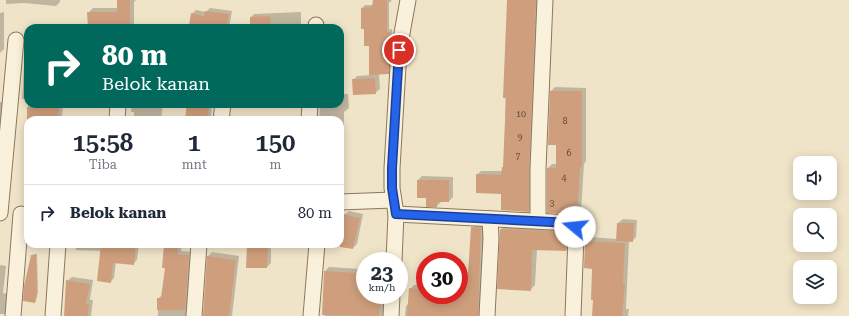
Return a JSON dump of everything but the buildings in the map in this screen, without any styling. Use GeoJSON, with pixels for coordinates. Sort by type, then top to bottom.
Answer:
{"type":"FeatureCollection","features":[{"type":"Feature","properties":{"kind":"street"},"geometry":{"type":"LineString","coordinates":[[394,252],[392,168],[399,50],[408,0]]}},
{"type":"Feature","properties":{"kind":"street"},"geometry":{"type":"LineString","coordinates":[[538,221],[538,162],[545,0]]}},
{"type":"Feature","properties":{"kind":"street"},"geometry":{"type":"LineString","coordinates":[[13,316],[24,214],[0,214],[16,40]]}},
{"type":"Feature","properties":{"kind":"street"},"geometry":{"type":"LineString","coordinates":[[344,202],[490,219],[571,223],[575,227],[576,235],[573,316]]}},
{"type":"Feature","properties":{"kind":"street"},"geometry":{"type":"LineString","coordinates":[[487,316],[491,238],[490,219]]}},
{"type":"Feature","properties":{"kind":"street"},"geometry":{"type":"LineString","coordinates":[[53,316],[58,248]]}},
{"type":"Feature","properties":{"kind":"street"},"geometry":{"type":"LineString","coordinates":[[194,316],[200,248]]}},
{"type":"Feature","properties":{"kind":"street"},"geometry":{"type":"LineString","coordinates":[[311,316],[317,248]]}},
{"type":"Feature","properties":{"kind":"street"},"geometry":{"type":"LineString","coordinates":[[391,316],[392,304]]}},
{"type":"Feature","properties":{"kind":"route"},"geometry":{"type":"LineString","coordinates":[[399,50],[392,168],[393,200],[396,214],[571,223],[575,227]]}}]}
